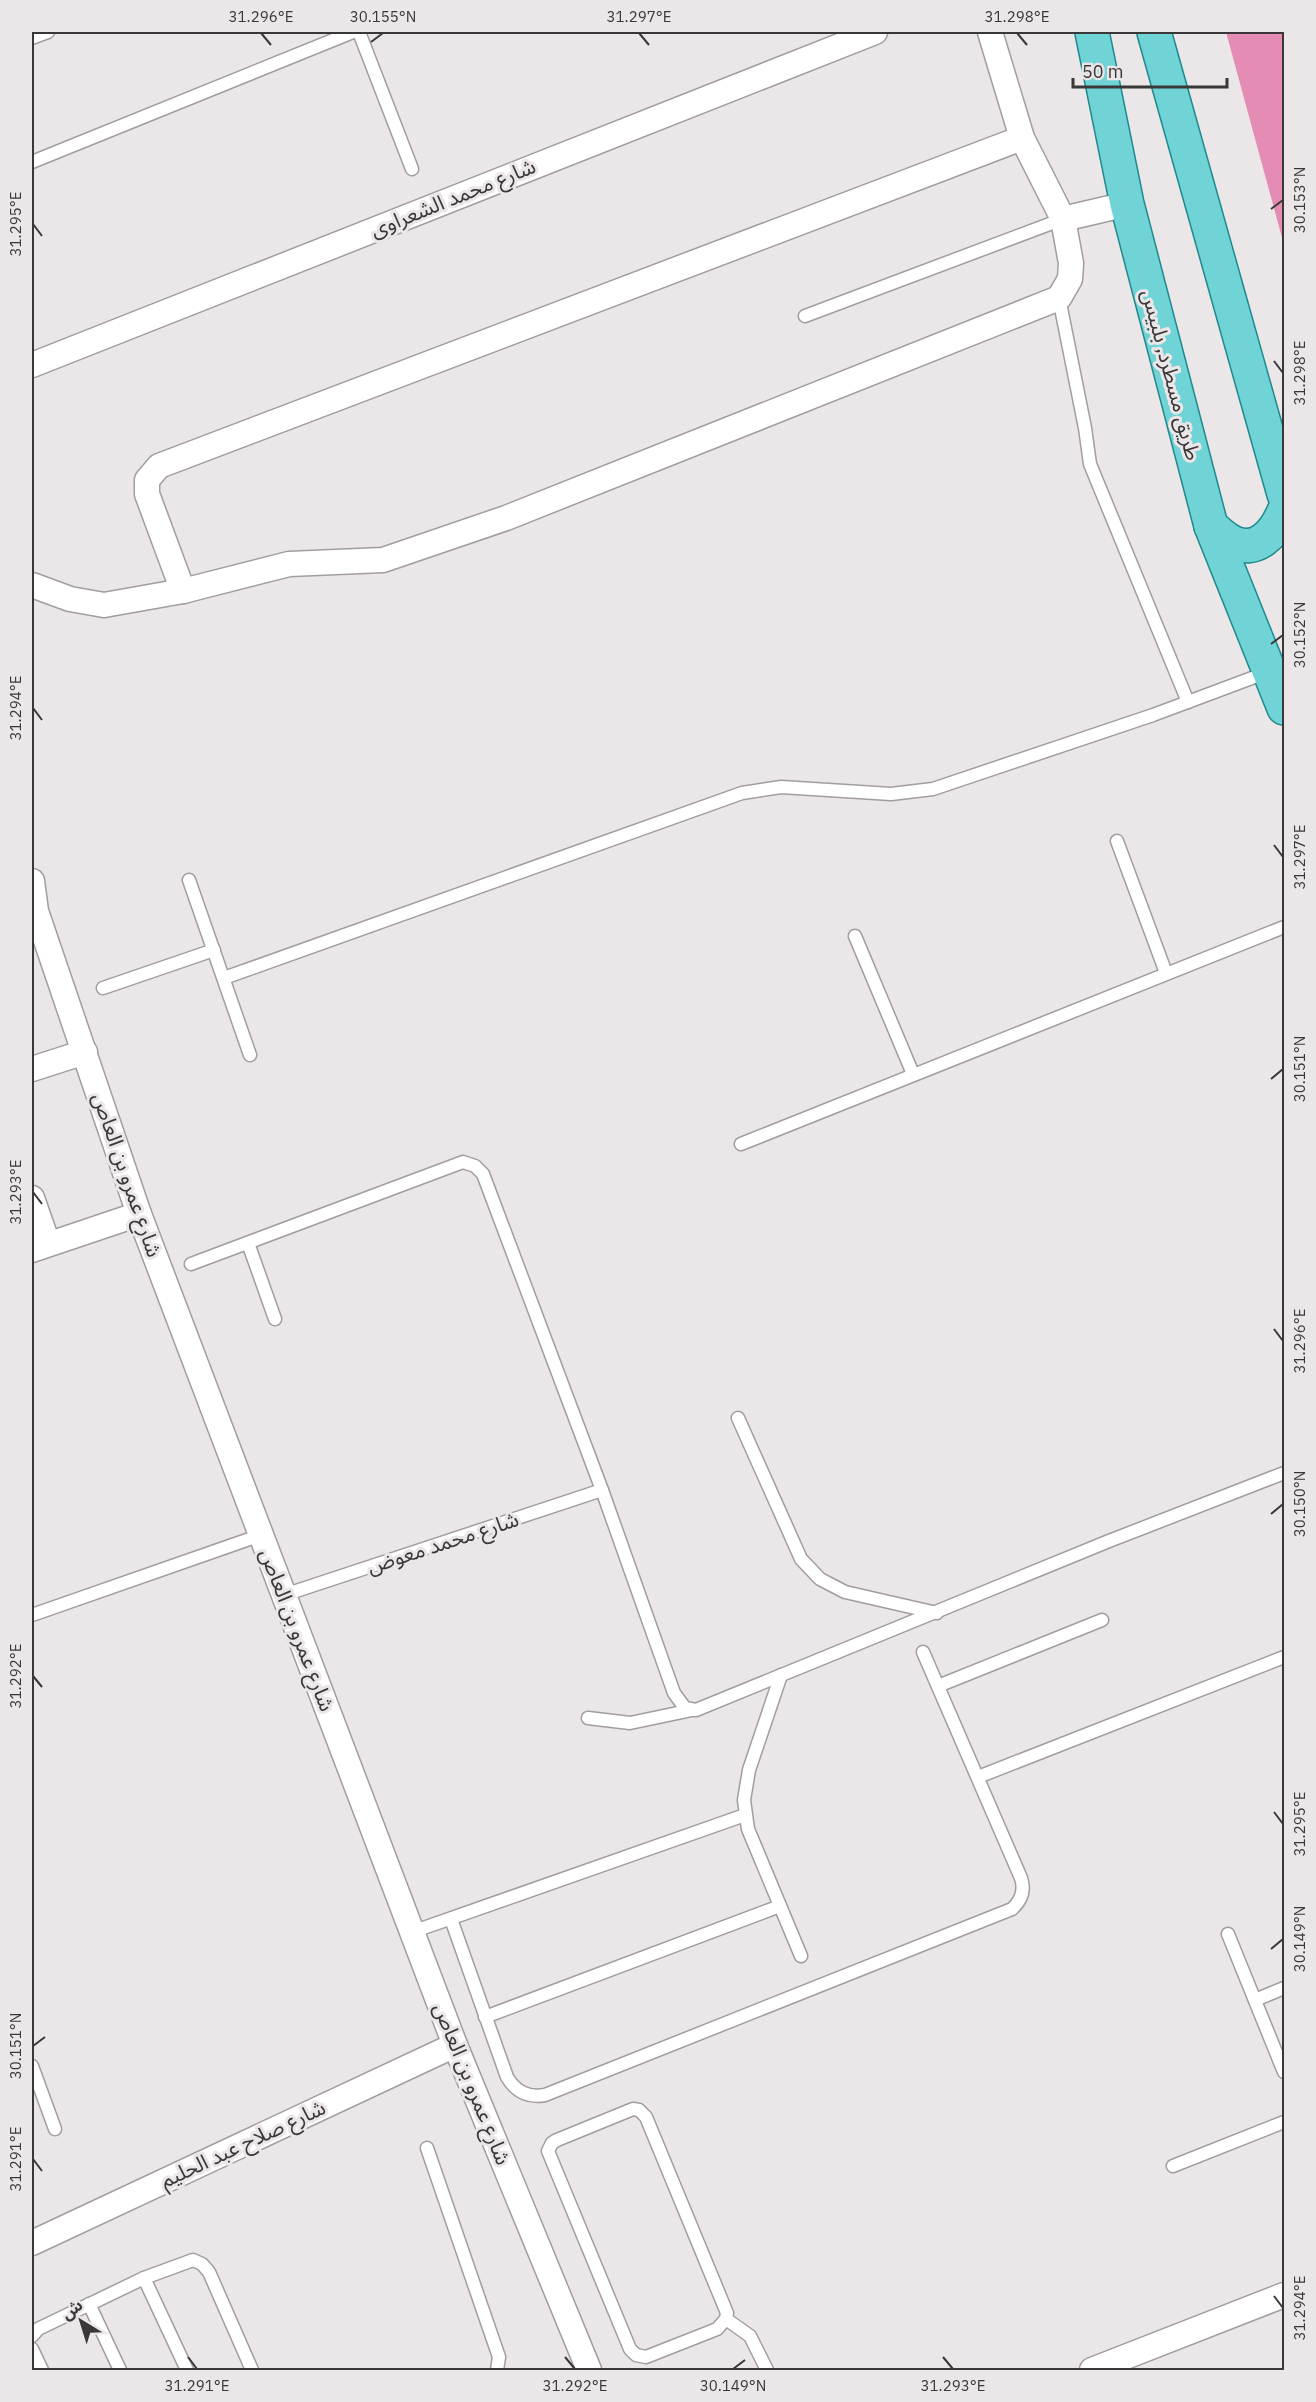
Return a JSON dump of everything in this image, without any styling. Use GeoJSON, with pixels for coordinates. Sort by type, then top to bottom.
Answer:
{"type":"FeatureCollection","features":[{"type":"Feature","properties":{"kind":"main road","name":"طريق مسطرد, بلبيس"},"geometry":{"type":"LineString","coordinates":[[1092,32],[1127,204],[1211,526],[1284,708]]}},
{"type":"Feature","properties":{"kind":"main road"},"geometry":{"type":"LineString","coordinates":[[1154,32],[1284,494]]}},
{"type":"Feature","properties":{"kind":"main road"},"geometry":{"type":"LineString","coordinates":[[1211,526],[1230,542],[1250,546],[1268,539],[1284,511]]}},
{"type":"Feature","properties":{"kind":"street","name":"شارع محمد الشعراوى"},"geometry":{"type":"LineString","coordinates":[[32,364],[875,32]]}},
{"type":"Feature","properties":{"kind":"street"},"geometry":{"type":"LineString","coordinates":[[32,585],[70,599],[104,604],[183,591],[289,564],[383,560],[506,518],[1059,298],[1070,279],[1071,262],[1063,219],[1022,138],[990,32]]}},
{"type":"Feature","properties":{"kind":"street"},"geometry":{"type":"LineString","coordinates":[[183,591],[147,494],[147,480],[159,466],[1022,138]]}},
{"type":"Feature","properties":{"kind":"street"},"geometry":{"type":"LineString","coordinates":[[1063,219],[1127,204]]}},
{"type":"Feature","properties":{"kind":"street","name":"شارع عمرو بن العاص"},"geometry":{"type":"LineString","coordinates":[[32,881],[34,912],[85,1052],[139,1214],[455,2045],[590,2370]]}},
{"type":"Feature","properties":{"kind":"street"},"geometry":{"type":"LineString","coordinates":[[32,1068],[85,1052]]}},
{"type":"Feature","properties":{"kind":"street"},"geometry":{"type":"LineString","coordinates":[[32,1198],[40,1247],[139,1214]]}},
{"type":"Feature","properties":{"kind":"street","name":"شارع صلاح عبد الحليم"},"geometry":{"type":"LineString","coordinates":[[32,2243],[455,2045]]}},
{"type":"Feature","properties":{"kind":"street"},"geometry":{"type":"LineString","coordinates":[[1092,2370],[1284,2295]]}},
{"type":"Feature","properties":{"kind":"lane"},"geometry":{"type":"LineString","coordinates":[[32,38],[48,32]]}},
{"type":"Feature","properties":{"kind":"lane"},"geometry":{"type":"LineString","coordinates":[[32,162],[353,32]]}},
{"type":"Feature","properties":{"kind":"lane"},"geometry":{"type":"LineString","coordinates":[[358,32],[412,169]]}},
{"type":"Feature","properties":{"kind":"lane"},"geometry":{"type":"LineString","coordinates":[[806,316],[1063,219]]}},
{"type":"Feature","properties":{"kind":"lane"},"geometry":{"type":"LineString","coordinates":[[1059,298],[1086,428],[1090,464],[1188,702]]}},
{"type":"Feature","properties":{"kind":"lane"},"geometry":{"type":"LineString","coordinates":[[224,978],[742,793],[781,787],[891,794],[933,789],[1269,672]]}},
{"type":"Feature","properties":{"kind":"lane"},"geometry":{"type":"LineString","coordinates":[[1117,841],[1166,973]]}},
{"type":"Feature","properties":{"kind":"lane"},"geometry":{"type":"LineString","coordinates":[[189,880],[250,1055]]}},
{"type":"Feature","properties":{"kind":"lane"},"geometry":{"type":"LineString","coordinates":[[741,1144],[1284,927]]}},
{"type":"Feature","properties":{"kind":"lane"},"geometry":{"type":"LineString","coordinates":[[855,936],[913,1074]]}},
{"type":"Feature","properties":{"kind":"lane"},"geometry":{"type":"LineString","coordinates":[[103,988],[214,950]]}},
{"type":"Feature","properties":{"kind":"lane"},"geometry":{"type":"LineString","coordinates":[[191,1264],[463,1162],[475,1166],[483,1174],[602,1490],[674,1694],[685,1708],[696,1710]]}},
{"type":"Feature","properties":{"kind":"lane"},"geometry":{"type":"LineString","coordinates":[[248,1243],[275,1319]]}},
{"type":"Feature","properties":{"kind":"lane"},"geometry":{"type":"LineString","coordinates":[[738,1418],[795,1547],[810,1569],[826,1582],[845,1592],[937,1613]]}},
{"type":"Feature","properties":{"kind":"lane"},"geometry":{"type":"LineString","coordinates":[[588,1718],[630,1723],[696,1710],[1098,1546],[1284,1473]]}},
{"type":"Feature","properties":{"kind":"lane","name":"شارع محمد معوض"},"geometry":{"type":"LineString","coordinates":[[284,1595],[602,1490]]}},
{"type":"Feature","properties":{"kind":"lane"},"geometry":{"type":"LineString","coordinates":[[32,1615],[261,1535]]}},
{"type":"Feature","properties":{"kind":"lane"},"geometry":{"type":"LineString","coordinates":[[938,1686],[1102,1620]]}},
{"type":"Feature","properties":{"kind":"lane"},"geometry":{"type":"LineString","coordinates":[[451,1919],[511,2084],[523,2093],[545,2095],[1012,1909],[1021,1898],[1023,1884],[923,1652]]}},
{"type":"Feature","properties":{"kind":"lane"},"geometry":{"type":"LineString","coordinates":[[978,1777],[1284,1657]]}},
{"type":"Feature","properties":{"kind":"lane"},"geometry":{"type":"LineString","coordinates":[[781,1675],[745,1785],[745,1815],[748,1829],[801,1956]]}},
{"type":"Feature","properties":{"kind":"lane"},"geometry":{"type":"LineString","coordinates":[[412,1932],[745,1815]]}},
{"type":"Feature","properties":{"kind":"lane"},"geometry":{"type":"LineString","coordinates":[[485,2017],[780,1906]]}},
{"type":"Feature","properties":{"kind":"lane"},"geometry":{"type":"LineString","coordinates":[[1228,1934],[1284,2072]]}},
{"type":"Feature","properties":{"kind":"lane"},"geometry":{"type":"LineString","coordinates":[[1255,2000],[1284,1988]]}},
{"type":"Feature","properties":{"kind":"lane"},"geometry":{"type":"LineString","coordinates":[[32,2066],[55,2129]]}},
{"type":"Feature","properties":{"kind":"lane"},"geometry":{"type":"LineString","coordinates":[[628,2110],[639,2110],[643,2113],[726,2307],[726,2319],[717,2329],[650,2356],[641,2357],[633,2352],[549,2156],[549,2147],[552,2143],[628,2110]]}},
{"type":"Feature","properties":{"kind":"lane"},"geometry":{"type":"LineString","coordinates":[[1173,2166],[1284,2122]]}},
{"type":"Feature","properties":{"kind":"lane"},"geometry":{"type":"LineString","coordinates":[[427,2148],[499,2357],[497,2370]]}},
{"type":"Feature","properties":{"kind":"lane"},"geometry":{"type":"LineString","coordinates":[[32,2336],[38,2329],[144,2278],[194,2260],[202,2264],[209,2272],[252,2370]]}},
{"type":"Feature","properties":{"kind":"lane"},"geometry":{"type":"LineString","coordinates":[[144,2278],[187,2370]]}},
{"type":"Feature","properties":{"kind":"lane"},"geometry":{"type":"LineString","coordinates":[[90,2304],[120,2370]]}},
{"type":"Feature","properties":{"kind":"lane"},"geometry":{"type":"LineString","coordinates":[[726,2319],[750,2336],[767,2370]]}},
{"type":"Feature","properties":{"kind":"lane"},"geometry":{"type":"LineString","coordinates":[[32,2349],[42,2370]]}},
{"type":"Feature","properties":{"kind":"shaded area"},"geometry":{"type":"Polygon","coordinates":[[[1226,32],[1284,32],[1284,245],[1226,32]]]}}]}
